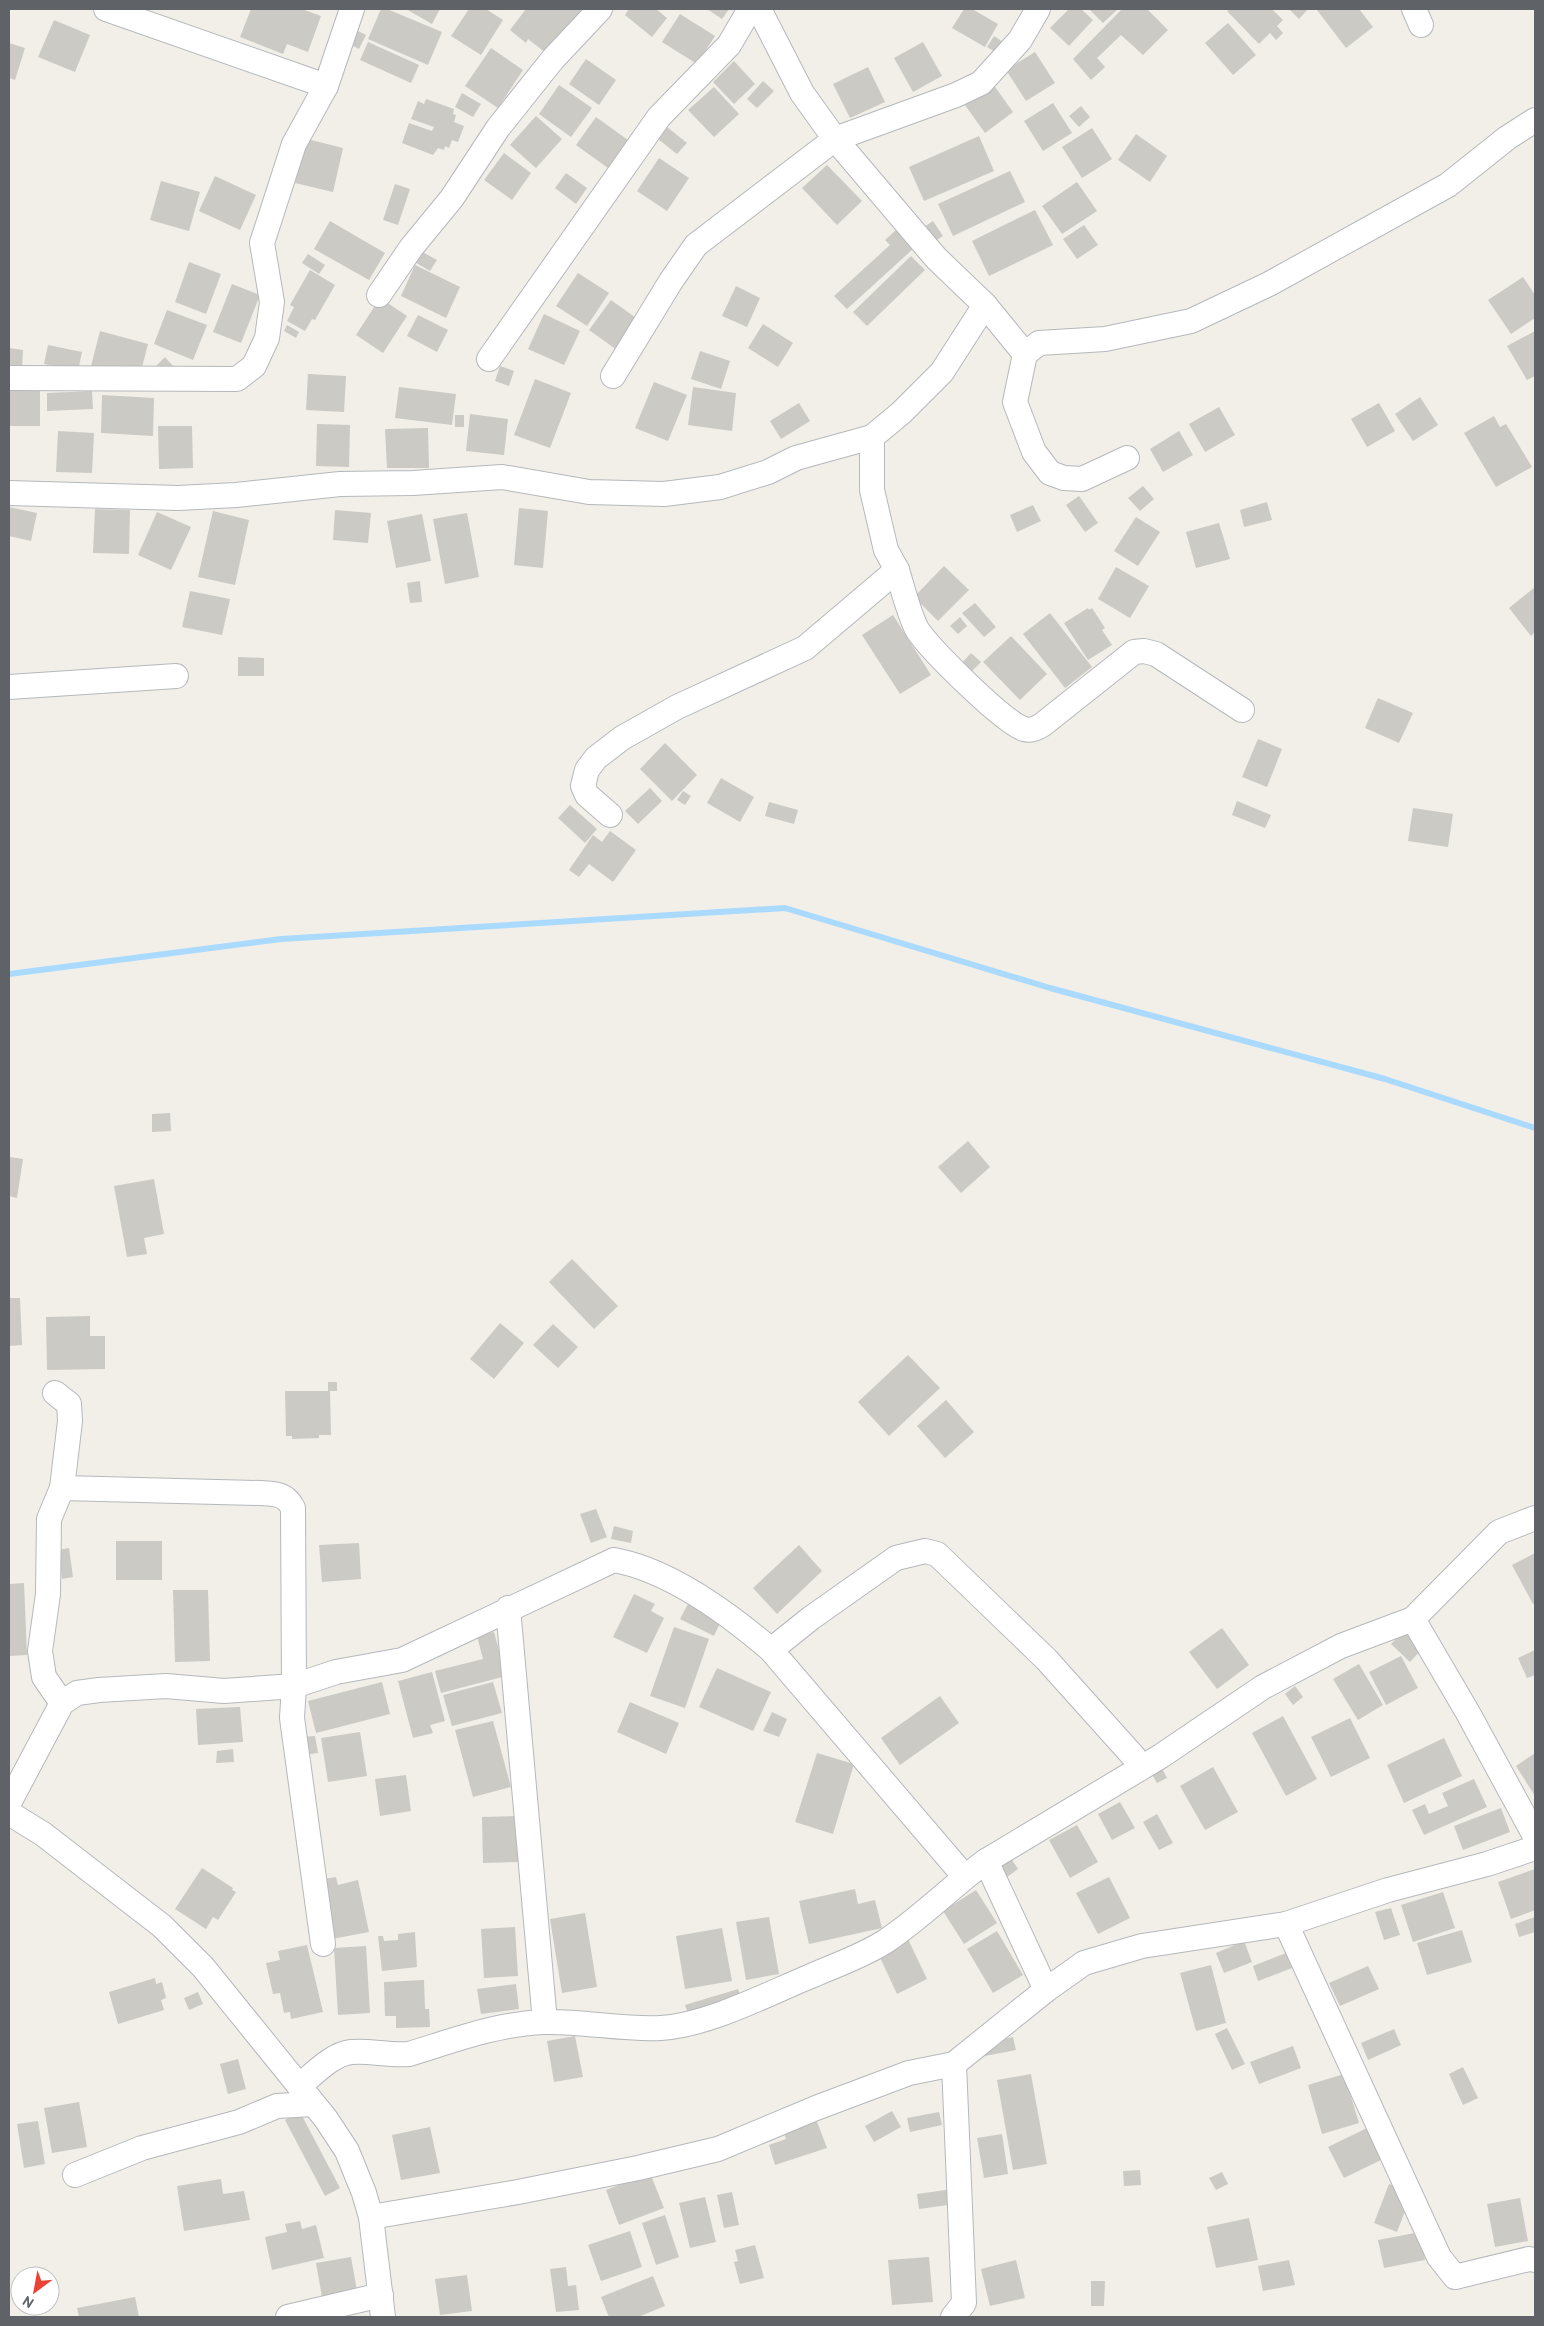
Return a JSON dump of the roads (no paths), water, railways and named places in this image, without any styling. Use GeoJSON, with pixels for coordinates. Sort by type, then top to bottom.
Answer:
{"type":"FeatureCollection","features":[{"type":"Feature","properties":{"kind":"street"},"geometry":{"type":"LineString","coordinates":[[106,9],[326,86]]}},
{"type":"Feature","properties":{"kind":"street"},"geometry":{"type":"LineString","coordinates":[[9,378],[236,379],[254,366],[267,338],[272,302],[262,243],[294,144],[326,86],[352,9]]}},
{"type":"Feature","properties":{"kind":"street"},"geometry":{"type":"LineString","coordinates":[[379,295],[411,248],[452,198],[498,128],[553,59],[600,9]]}},
{"type":"Feature","properties":{"kind":"street"},"geometry":{"type":"LineString","coordinates":[[489,359],[659,117],[730,45],[750,9]]}},
{"type":"Feature","properties":{"kind":"street"},"geometry":{"type":"LineString","coordinates":[[759,9],[802,93],[835,139],[936,258],[985,305],[1025,354]]}},
{"type":"Feature","properties":{"kind":"street"},"geometry":{"type":"LineString","coordinates":[[613,376],[671,281],[696,245],[835,139],[956,95],[981,83],[1020,40],[1038,9]]}},
{"type":"Feature","properties":{"kind":"street"},"geometry":{"type":"LineString","coordinates":[[1127,458],[1082,479],[1064,478],[1050,473],[1034,452],[1014,402],[1025,354],[1039,342],[1105,339],[1192,321],[1268,284],[1448,185],[1506,138],[1535,120]]}},
{"type":"Feature","properties":{"kind":"street"},"geometry":{"type":"LineString","coordinates":[[9,494],[178,498],[236,496],[340,484],[413,483],[502,477],[589,492],[664,494],[720,487],[768,472],[796,458],[872,437],[901,414],[942,372],[985,305]]}},
{"type":"Feature","properties":{"kind":"street"},"geometry":{"type":"LineString","coordinates":[[872,437],[872,490],[886,550],[897,570],[917,630],[958,676],[1012,721],[1024,729],[1034,730],[1134,652],[1144,651],[1156,654],[1242,710]]}},
{"type":"Feature","properties":{"kind":"street"},"geometry":{"type":"LineString","coordinates":[[610,815],[587,796],[583,786],[587,770],[596,758],[622,738],[677,708],[805,648],[897,570]]}},
{"type":"Feature","properties":{"kind":"street"},"geometry":{"type":"LineString","coordinates":[[9,687],[176,676]]}},
{"type":"Feature","properties":{"kind":"street"},"geometry":{"type":"LineString","coordinates":[[55,1394],[68,1404],[70,1421],[62,1488],[49,1519],[48,1594],[40,1651],[44,1677],[62,1703]]}},
{"type":"Feature","properties":{"kind":"street"},"geometry":{"type":"LineString","coordinates":[[62,1488],[260,1493],[282,1495],[289,1500],[292,1508],[294,1686],[292,1718],[323,1944]]}},
{"type":"Feature","properties":{"kind":"street"},"geometry":{"type":"LineString","coordinates":[[75,2175],[142,2148],[239,2122],[306,2095],[336,2057],[349,2052],[409,2054],[490,2028],[545,2022],[662,2028],[702,2019],[779,1991],[884,1942],[922,1915],[986,1861],[1140,1769],[1263,1687],[1341,1646],[1413,1619],[1499,1532],[1535,1518]]}},
{"type":"Feature","properties":{"kind":"street"},"geometry":{"type":"LineString","coordinates":[[771,1650],[811,1618],[896,1558],[925,1552],[937,1554],[1046,1659],[1134,1757],[1140,1769]]}},
{"type":"Feature","properties":{"kind":"street"},"geometry":{"type":"LineString","coordinates":[[9,1803],[62,1703],[77,1693],[166,1686],[224,1691],[294,1686],[336,1672],[402,1660],[508,1608],[614,1560],[637,1564],[709,1602],[755,1635],[771,1650],[965,1877]]}},
{"type":"Feature","properties":{"kind":"street"},"geometry":{"type":"LineString","coordinates":[[508,1608],[545,2022]]}},
{"type":"Feature","properties":{"kind":"street"},"geometry":{"type":"LineString","coordinates":[[1413,1619],[1468,1713],[1535,1836]]}},
{"type":"Feature","properties":{"kind":"street"},"geometry":{"type":"LineString","coordinates":[[9,1813],[43,1834],[162,1926],[203,1967],[306,2095],[347,2151],[364,2193],[371,2217],[382,2306],[288,2317]]}},
{"type":"Feature","properties":{"kind":"street"},"geometry":{"type":"LineString","coordinates":[[371,2217],[518,2192],[680,2159],[718,2149],[816,2108],[909,2073],[954,2064],[1046,1990],[1084,1963],[1105,1955],[1142,1946],[1247,1928],[1286,1924],[1388,1890],[1487,1864],[1535,1848]]}},
{"type":"Feature","properties":{"kind":"street"},"geometry":{"type":"LineString","coordinates":[[986,1861],[1046,1990]]}},
{"type":"Feature","properties":{"kind":"street"},"geometry":{"type":"LineString","coordinates":[[1286,1924],[1439,2256],[1455,2277],[1529,2259],[1535,2260]]}},
{"type":"Feature","properties":{"kind":"street"},"geometry":{"type":"LineString","coordinates":[[953,2317],[964,2303],[954,2064]]}},
{"type":"Feature","properties":{"kind":"waterway"},"geometry":{"type":"LineString","coordinates":[[9,974],[281,939],[785,908],[1050,988],[1385,1079],[1535,1128]]}}]}
